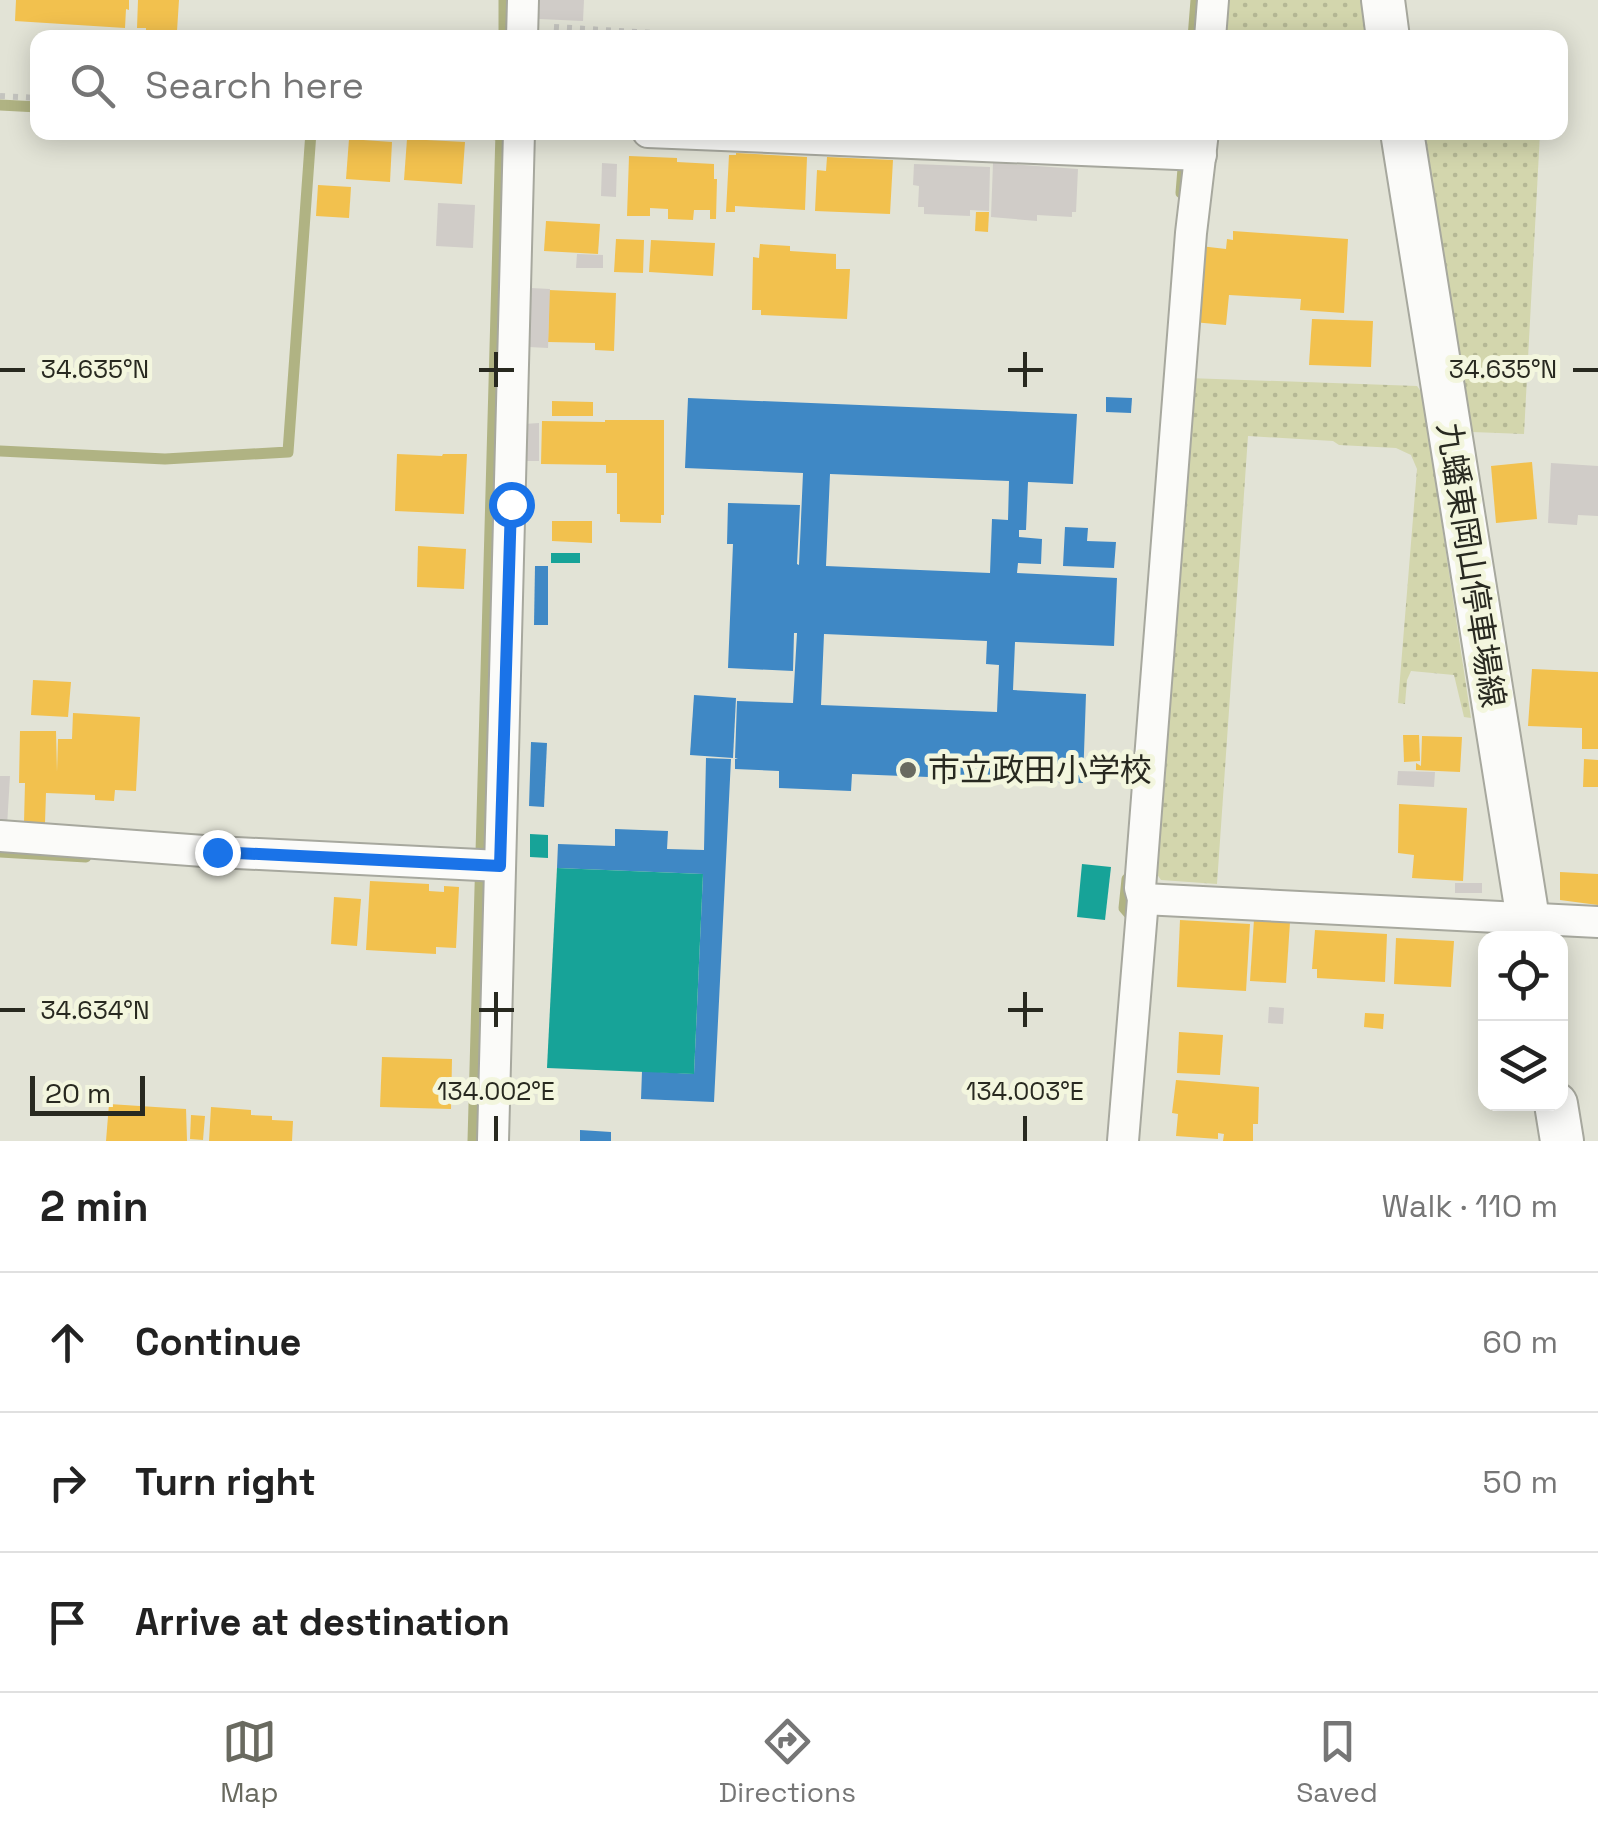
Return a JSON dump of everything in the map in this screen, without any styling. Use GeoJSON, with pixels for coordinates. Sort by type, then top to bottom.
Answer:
{"type":"FeatureCollection","features":[{"type":"Feature","properties":{"kind":"main road"},"geometry":{"type":"LineString","coordinates":[[1383,0],[1387,30]]}},
{"type":"Feature","properties":{"kind":"main road","name":"九蟠東岡山停車場線"},"geometry":{"type":"LineString","coordinates":[[1403,140],[1529,928]]}},
{"type":"Feature","properties":{"kind":"main road"},"geometry":{"type":"LineString","coordinates":[[1557,1111],[1562,1141]]}},
{"type":"Feature","properties":{"kind":"street"},"geometry":{"type":"LineString","coordinates":[[1211,30],[1213,0]]}},
{"type":"Feature","properties":{"kind":"street"},"geometry":{"type":"LineString","coordinates":[[493,1141],[487,865],[519,140]]}},
{"type":"Feature","properties":{"kind":"street"},"geometry":{"type":"LineString","coordinates":[[904,140],[1193,149],[1191,233],[1123,1141]]}},
{"type":"Feature","properties":{"kind":"street"},"geometry":{"type":"LineString","coordinates":[[0,836],[217,852],[487,865]]}},
{"type":"Feature","properties":{"kind":"street"},"geometry":{"type":"LineString","coordinates":[[1143,899],[1529,928],[1598,922]]}},
{"type":"Feature","properties":{"kind":"path"},"geometry":{"type":"LineString","coordinates":[[523,21],[636,30]]}},
{"type":"Feature","properties":{"kind":"path"},"geometry":{"type":"LineString","coordinates":[[0,96],[30,98]]}},
{"type":"Feature","properties":{"kind":"green space"},"geometry":{"type":"Polygon","coordinates":[[[1219,0],[1361,0],[1365,30],[1217,30],[1219,0]]]}},
{"type":"Feature","properties":{"kind":"green space"},"geometry":{"type":"Polygon","coordinates":[[[1426,140],[1540,140],[1524,434],[1472,432],[1426,140]]]}},
{"type":"Feature","properties":{"kind":"green space"},"geometry":{"type":"Polygon","coordinates":[[[1188,378],[1417,386],[1422,393],[1471,718],[1464,717],[1454,675],[1411,671],[1405,704],[1398,703],[1417,469],[1411,455],[1396,448],[1248,436],[1217,884],[1161,880],[1152,867],[1188,378]]]}},
{"type":"Feature","properties":{"kind":"building: Homes"},"geometry":{"type":"Polygon","coordinates":[[[16,0],[129,0],[129,10],[126,9],[125,28],[15,21],[16,0]]]}},
{"type":"Feature","properties":{"kind":"building: Homes"},"geometry":{"type":"Polygon","coordinates":[[[138,0],[179,0],[177,30],[137,28],[138,0]]]}},
{"type":"Feature","properties":{"kind":"building: Homes"},"geometry":{"type":"Polygon","coordinates":[[[349,140],[392,142],[390,182],[346,179],[349,140]]]}},
{"type":"Feature","properties":{"kind":"building: Homes"},"geometry":{"type":"Polygon","coordinates":[[[407,140],[465,142],[462,184],[404,180],[407,140]]]}},
{"type":"Feature","properties":{"kind":"building: Homes"},"geometry":{"type":"Polygon","coordinates":[[[729,155],[807,157],[805,210],[735,206],[735,212],[726,212],[729,155]]]}},
{"type":"Feature","properties":{"kind":"building: Homes"},"geometry":{"type":"Polygon","coordinates":[[[629,156],[714,164],[716,219],[710,219],[710,210],[694,210],[693,220],[668,219],[668,209],[650,208],[650,216],[627,216],[629,156]]]}},
{"type":"Feature","properties":{"kind":"building: Homes"},"geometry":{"type":"Polygon","coordinates":[[[827,157],[893,160],[890,214],[815,211],[817,170],[826,171],[827,157]]]}},
{"type":"Feature","properties":{"kind":"building: Homes"},"geometry":{"type":"Polygon","coordinates":[[[318,185],[351,187],[349,218],[316,216],[318,185]]]}},
{"type":"Feature","properties":{"kind":"building: Homes"},"geometry":{"type":"Polygon","coordinates":[[[976,212],[989,212],[988,232],[975,231],[976,212]]]}},
{"type":"Feature","properties":{"kind":"building: Homes"},"geometry":{"type":"Polygon","coordinates":[[[546,221],[600,224],[598,254],[544,251],[546,221]]]}},
{"type":"Feature","properties":{"kind":"building: Homes"},"geometry":{"type":"Polygon","coordinates":[[[1233,231],[1348,239],[1344,313],[1300,310],[1301,299],[1229,295],[1226,325],[1193,322],[1200,246],[1226,249],[1227,239],[1233,240],[1233,231]]]}},
{"type":"Feature","properties":{"kind":"building: Homes"},"geometry":{"type":"Polygon","coordinates":[[[616,239],[644,240],[643,273],[614,272],[616,239]]]}},
{"type":"Feature","properties":{"kind":"building: Homes"},"geometry":{"type":"Polygon","coordinates":[[[651,240],[715,243],[713,276],[649,272],[651,240]]]}},
{"type":"Feature","properties":{"kind":"building: Homes"},"geometry":{"type":"Polygon","coordinates":[[[760,244],[790,246],[790,251],[836,254],[836,269],[850,269],[847,319],[761,315],[761,310],[752,310],[753,257],[759,258],[760,244]]]}},
{"type":"Feature","properties":{"kind":"building: Homes"},"geometry":{"type":"Polygon","coordinates":[[[549,290],[616,293],[614,351],[595,350],[595,343],[548,342],[549,290]]]}},
{"type":"Feature","properties":{"kind":"building: Homes"},"geometry":{"type":"Polygon","coordinates":[[[1312,319],[1373,321],[1371,367],[1309,365],[1312,319]]]}},
{"type":"Feature","properties":{"kind":"building: Homes"},"geometry":{"type":"Polygon","coordinates":[[[552,401],[593,402],[593,416],[552,416],[552,401]]]}},
{"type":"Feature","properties":{"kind":"building: Homes"},"geometry":{"type":"Polygon","coordinates":[[[664,420],[661,523],[620,522],[617,473],[606,473],[606,465],[541,464],[542,421],[664,420]]]}},
{"type":"Feature","properties":{"kind":"building: Homes"},"geometry":{"type":"Polygon","coordinates":[[[397,454],[467,454],[464,514],[395,511],[397,454]]]}},
{"type":"Feature","properties":{"kind":"building: Homes"},"geometry":{"type":"Polygon","coordinates":[[[1532,462],[1537,519],[1496,523],[1491,466],[1532,462]]]}},
{"type":"Feature","properties":{"kind":"building: Homes"},"geometry":{"type":"Polygon","coordinates":[[[552,521],[592,521],[592,543],[552,541],[552,521]]]}},
{"type":"Feature","properties":{"kind":"building: Homes"},"geometry":{"type":"Polygon","coordinates":[[[418,546],[466,549],[464,589],[417,587],[418,546]]]}},
{"type":"Feature","properties":{"kind":"building: Homes"},"geometry":{"type":"Polygon","coordinates":[[[1532,669],[1598,672],[1598,749],[1582,749],[1582,728],[1528,726],[1532,669]]]}},
{"type":"Feature","properties":{"kind":"building: Homes"},"geometry":{"type":"Polygon","coordinates":[[[33,680],[71,682],[68,717],[31,715],[33,680]]]}},
{"type":"Feature","properties":{"kind":"building: Homes"},"geometry":{"type":"Polygon","coordinates":[[[73,713],[140,717],[136,791],[115,790],[114,801],[95,800],[95,795],[46,793],[45,823],[24,823],[25,783],[19,783],[20,731],[56,731],[57,772],[58,739],[72,739],[73,713]]]}},
{"type":"Feature","properties":{"kind":"building: Homes"},"geometry":{"type":"Polygon","coordinates":[[[1403,735],[1419,735],[1420,761],[1404,762],[1403,735]]]}},
{"type":"Feature","properties":{"kind":"building: Homes"},"geometry":{"type":"Polygon","coordinates":[[[1422,736],[1462,737],[1460,772],[1416,770],[1416,763],[1421,766],[1422,736]]]}},
{"type":"Feature","properties":{"kind":"building: Homes"},"geometry":{"type":"Polygon","coordinates":[[[1584,759],[1598,760],[1598,787],[1583,787],[1584,759]]]}},
{"type":"Feature","properties":{"kind":"building: Homes"},"geometry":{"type":"Polygon","coordinates":[[[1399,804],[1467,808],[1463,881],[1412,878],[1414,855],[1398,853],[1399,804]]]}},
{"type":"Feature","properties":{"kind":"building: Homes"},"geometry":{"type":"Polygon","coordinates":[[[1560,872],[1598,874],[1598,905],[1560,900],[1560,872]]]}},
{"type":"Feature","properties":{"kind":"building: Homes"},"geometry":{"type":"Polygon","coordinates":[[[370,881],[429,884],[429,891],[459,887],[456,948],[436,947],[436,954],[366,950],[370,881]]]}},
{"type":"Feature","properties":{"kind":"building: Homes"},"geometry":{"type":"Polygon","coordinates":[[[334,897],[361,899],[357,946],[331,944],[334,897]]]}},
{"type":"Feature","properties":{"kind":"building: Homes"},"geometry":{"type":"Polygon","coordinates":[[[1254,919],[1290,922],[1286,983],[1250,981],[1254,919]]]}},
{"type":"Feature","properties":{"kind":"building: Homes"},"geometry":{"type":"Polygon","coordinates":[[[1180,920],[1250,924],[1246,991],[1177,987],[1180,920]]]}},
{"type":"Feature","properties":{"kind":"building: Homes"},"geometry":{"type":"Polygon","coordinates":[[[1315,930],[1387,934],[1385,982],[1317,978],[1317,969],[1312,969],[1315,930]]]}},
{"type":"Feature","properties":{"kind":"building: Homes"},"geometry":{"type":"Polygon","coordinates":[[[1396,938],[1454,941],[1451,987],[1394,984],[1396,938]]]}},
{"type":"Feature","properties":{"kind":"building: Homes"},"geometry":{"type":"Polygon","coordinates":[[[1365,1013],[1384,1014],[1383,1029],[1364,1027],[1365,1013]]]}},
{"type":"Feature","properties":{"kind":"building: Homes"},"geometry":{"type":"Polygon","coordinates":[[[1179,1032],[1223,1035],[1220,1075],[1177,1073],[1179,1032]]]}},
{"type":"Feature","properties":{"kind":"building: Homes"},"geometry":{"type":"Polygon","coordinates":[[[382,1057],[452,1059],[451,1109],[380,1107],[382,1057]]]}},
{"type":"Feature","properties":{"kind":"building: Homes"},"geometry":{"type":"Polygon","coordinates":[[[1176,1080],[1259,1087],[1258,1124],[1253,1124],[1253,1141],[1223,1141],[1224,1134],[1218,1133],[1218,1139],[1176,1136],[1178,1114],[1172,1113],[1176,1080]]]}},
{"type":"Feature","properties":{"kind":"building: Homes"},"geometry":{"type":"Polygon","coordinates":[[[109,1104],[186,1109],[187,1141],[106,1141],[109,1104]]]}},
{"type":"Feature","properties":{"kind":"building: Homes"},"geometry":{"type":"Polygon","coordinates":[[[211,1107],[251,1110],[251,1115],[293,1121],[292,1141],[209,1141],[211,1107]]]}},
{"type":"Feature","properties":{"kind":"building: Homes"},"geometry":{"type":"Polygon","coordinates":[[[191,1115],[205,1116],[203,1140],[190,1139],[191,1115]]]}},
{"type":"Feature","properties":{"kind":"building: Schools"},"geometry":{"type":"Polygon","coordinates":[[[1106,397],[1132,398],[1131,413],[1106,412],[1106,397]]]}},
{"type":"Feature","properties":{"kind":"building: Schools"},"geometry":{"type":"Polygon","coordinates":[[[688,398],[1077,414],[1073,484],[1028,482],[1026,530],[1019,530],[1019,537],[1042,539],[1041,564],[1018,563],[1017,573],[1117,578],[1114,646],[1015,642],[1013,690],[1086,694],[1083,783],[852,774],[851,791],[779,788],[779,771],[735,769],[737,701],[793,703],[797,633],[793,671],[728,668],[733,544],[727,544],[728,503],[800,505],[799,565],[803,473],[685,468],[688,398]],[[830,474],[826,566],[990,573],[992,519],[1008,520],[1009,481],[830,474]],[[824,634],[821,705],[997,712],[999,665],[986,664],[987,641],[824,634]]]}},
{"type":"Feature","properties":{"kind":"building: Schools"},"geometry":{"type":"Polygon","coordinates":[[[1065,527],[1088,528],[1087,541],[1116,542],[1114,568],[1063,566],[1065,527]]]}},
{"type":"Feature","properties":{"kind":"building: Schools"},"geometry":{"type":"Polygon","coordinates":[[[535,566],[548,566],[548,625],[534,625],[535,566]]]}},
{"type":"Feature","properties":{"kind":"building: Schools"},"geometry":{"type":"Polygon","coordinates":[[[694,695],[736,698],[733,758],[690,755],[694,695]]]}},
{"type":"Feature","properties":{"kind":"building: Schools"},"geometry":{"type":"Polygon","coordinates":[[[531,742],[547,743],[544,807],[529,806],[531,742]]]}},
{"type":"Feature","properties":{"kind":"building: Schools"},"geometry":{"type":"Polygon","coordinates":[[[706,758],[731,759],[714,1102],[641,1099],[642,1071],[694,1074],[703,874],[557,868],[558,844],[615,846],[615,829],[668,831],[667,849],[704,850],[706,758]]]}},
{"type":"Feature","properties":{"kind":"building: Schools"},"geometry":{"type":"Polygon","coordinates":[[[580,1130],[611,1132],[611,1141],[580,1141],[580,1130]]]}},
{"type":"Feature","properties":{"kind":"building: Public"},"geometry":{"type":"Polygon","coordinates":[[[551,553],[580,553],[580,563],[551,563],[551,553]]]}},
{"type":"Feature","properties":{"kind":"building: Public"},"geometry":{"type":"Polygon","coordinates":[[[530,834],[548,835],[548,858],[530,857],[530,834]]]}},
{"type":"Feature","properties":{"kind":"building: Public"},"geometry":{"type":"Polygon","coordinates":[[[1082,864],[1111,867],[1105,920],[1077,917],[1082,864]]]}},
{"type":"Feature","properties":{"kind":"building: Public"},"geometry":{"type":"Polygon","coordinates":[[[557,868],[703,874],[694,1074],[547,1068],[557,868]]]}},
{"type":"Feature","properties":{"kind":"building: Other"},"geometry":{"type":"Polygon","coordinates":[[[539,0],[584,0],[583,21],[539,19],[539,0]]]}},
{"type":"Feature","properties":{"kind":"building: Other"},"geometry":{"type":"Polygon","coordinates":[[[602,163],[617,164],[616,197],[601,196],[602,163]]]}},
{"type":"Feature","properties":{"kind":"building: Other"},"geometry":{"type":"Polygon","coordinates":[[[993,163],[1078,169],[1076,212],[1072,212],[1072,217],[1037,215],[1037,221],[991,217],[993,163]]]}},
{"type":"Feature","properties":{"kind":"building: Other"},"geometry":{"type":"Polygon","coordinates":[[[914,164],[990,167],[989,211],[970,210],[970,216],[924,214],[924,207],[918,207],[919,186],[913,185],[914,164]]]}},
{"type":"Feature","properties":{"kind":"building: Other"},"geometry":{"type":"Polygon","coordinates":[[[438,203],[475,205],[473,248],[436,246],[438,203]]]}},
{"type":"Feature","properties":{"kind":"building: Other"},"geometry":{"type":"Polygon","coordinates":[[[577,254],[603,255],[603,268],[576,268],[577,254]]]}},
{"type":"Feature","properties":{"kind":"building: Other"},"geometry":{"type":"Polygon","coordinates":[[[531,288],[550,289],[548,348],[529,347],[531,288]]]}},
{"type":"Feature","properties":{"kind":"building: Other"},"geometry":{"type":"Polygon","coordinates":[[[539,423],[539,461],[525,461],[524,424],[539,423]]]}},
{"type":"Feature","properties":{"kind":"building: Other"},"geometry":{"type":"Polygon","coordinates":[[[1551,463],[1598,466],[1598,516],[1578,515],[1577,525],[1548,523],[1551,463]]]}},
{"type":"Feature","properties":{"kind":"building: Other"},"geometry":{"type":"Polygon","coordinates":[[[1398,771],[1435,772],[1434,787],[1397,785],[1398,771]]]}},
{"type":"Feature","properties":{"kind":"building: Other"},"geometry":{"type":"Polygon","coordinates":[[[0,776],[10,776],[7,826],[0,826],[0,776]]]}},
{"type":"Feature","properties":{"kind":"building: Other"},"geometry":{"type":"Polygon","coordinates":[[[1455,883],[1482,883],[1482,893],[1455,893],[1455,883]]]}},
{"type":"Feature","properties":{"kind":"building: Other"},"geometry":{"type":"Polygon","coordinates":[[[1269,1007],[1284,1008],[1283,1024],[1268,1023],[1269,1007]]]}},
{"type":"Feature","properties":{"kind":"waterway"},"geometry":{"type":"LineString","coordinates":[[504,0],[504,30]]}},
{"type":"Feature","properties":{"kind":"waterway"},"geometry":{"type":"LineString","coordinates":[[1194,30],[1196,0]]}},
{"type":"Feature","properties":{"kind":"waterway"},"geometry":{"type":"LineString","coordinates":[[0,105],[30,107]]}},
{"type":"Feature","properties":{"kind":"waterway"},"geometry":{"type":"LineString","coordinates":[[0,451],[165,459],[288,452],[310,140]]}},
{"type":"Feature","properties":{"kind":"waterway"},"geometry":{"type":"LineString","coordinates":[[473,1141],[501,140]]}},
{"type":"Feature","properties":{"kind":"waterway"},"geometry":{"type":"LineString","coordinates":[[1181,193],[1185,140]]}},
{"type":"Feature","properties":{"kind":"waterway"},"geometry":{"type":"LineString","coordinates":[[0,852],[86,857]]}},
{"type":"Feature","properties":{"kind":"waterway"},"geometry":{"type":"LineString","coordinates":[[1127,879],[1124,908],[1130,915]]}},
{"type":"Feature","properties":{"kind":"place","name":"市立政田小学校"},"geometry":{"type":"Point","coordinates":[908,770]}},
{"type":"Feature","properties":{"kind":"route"},"geometry":{"type":"LineString","coordinates":[[217,852],[500,866],[511,504]]}}]}
